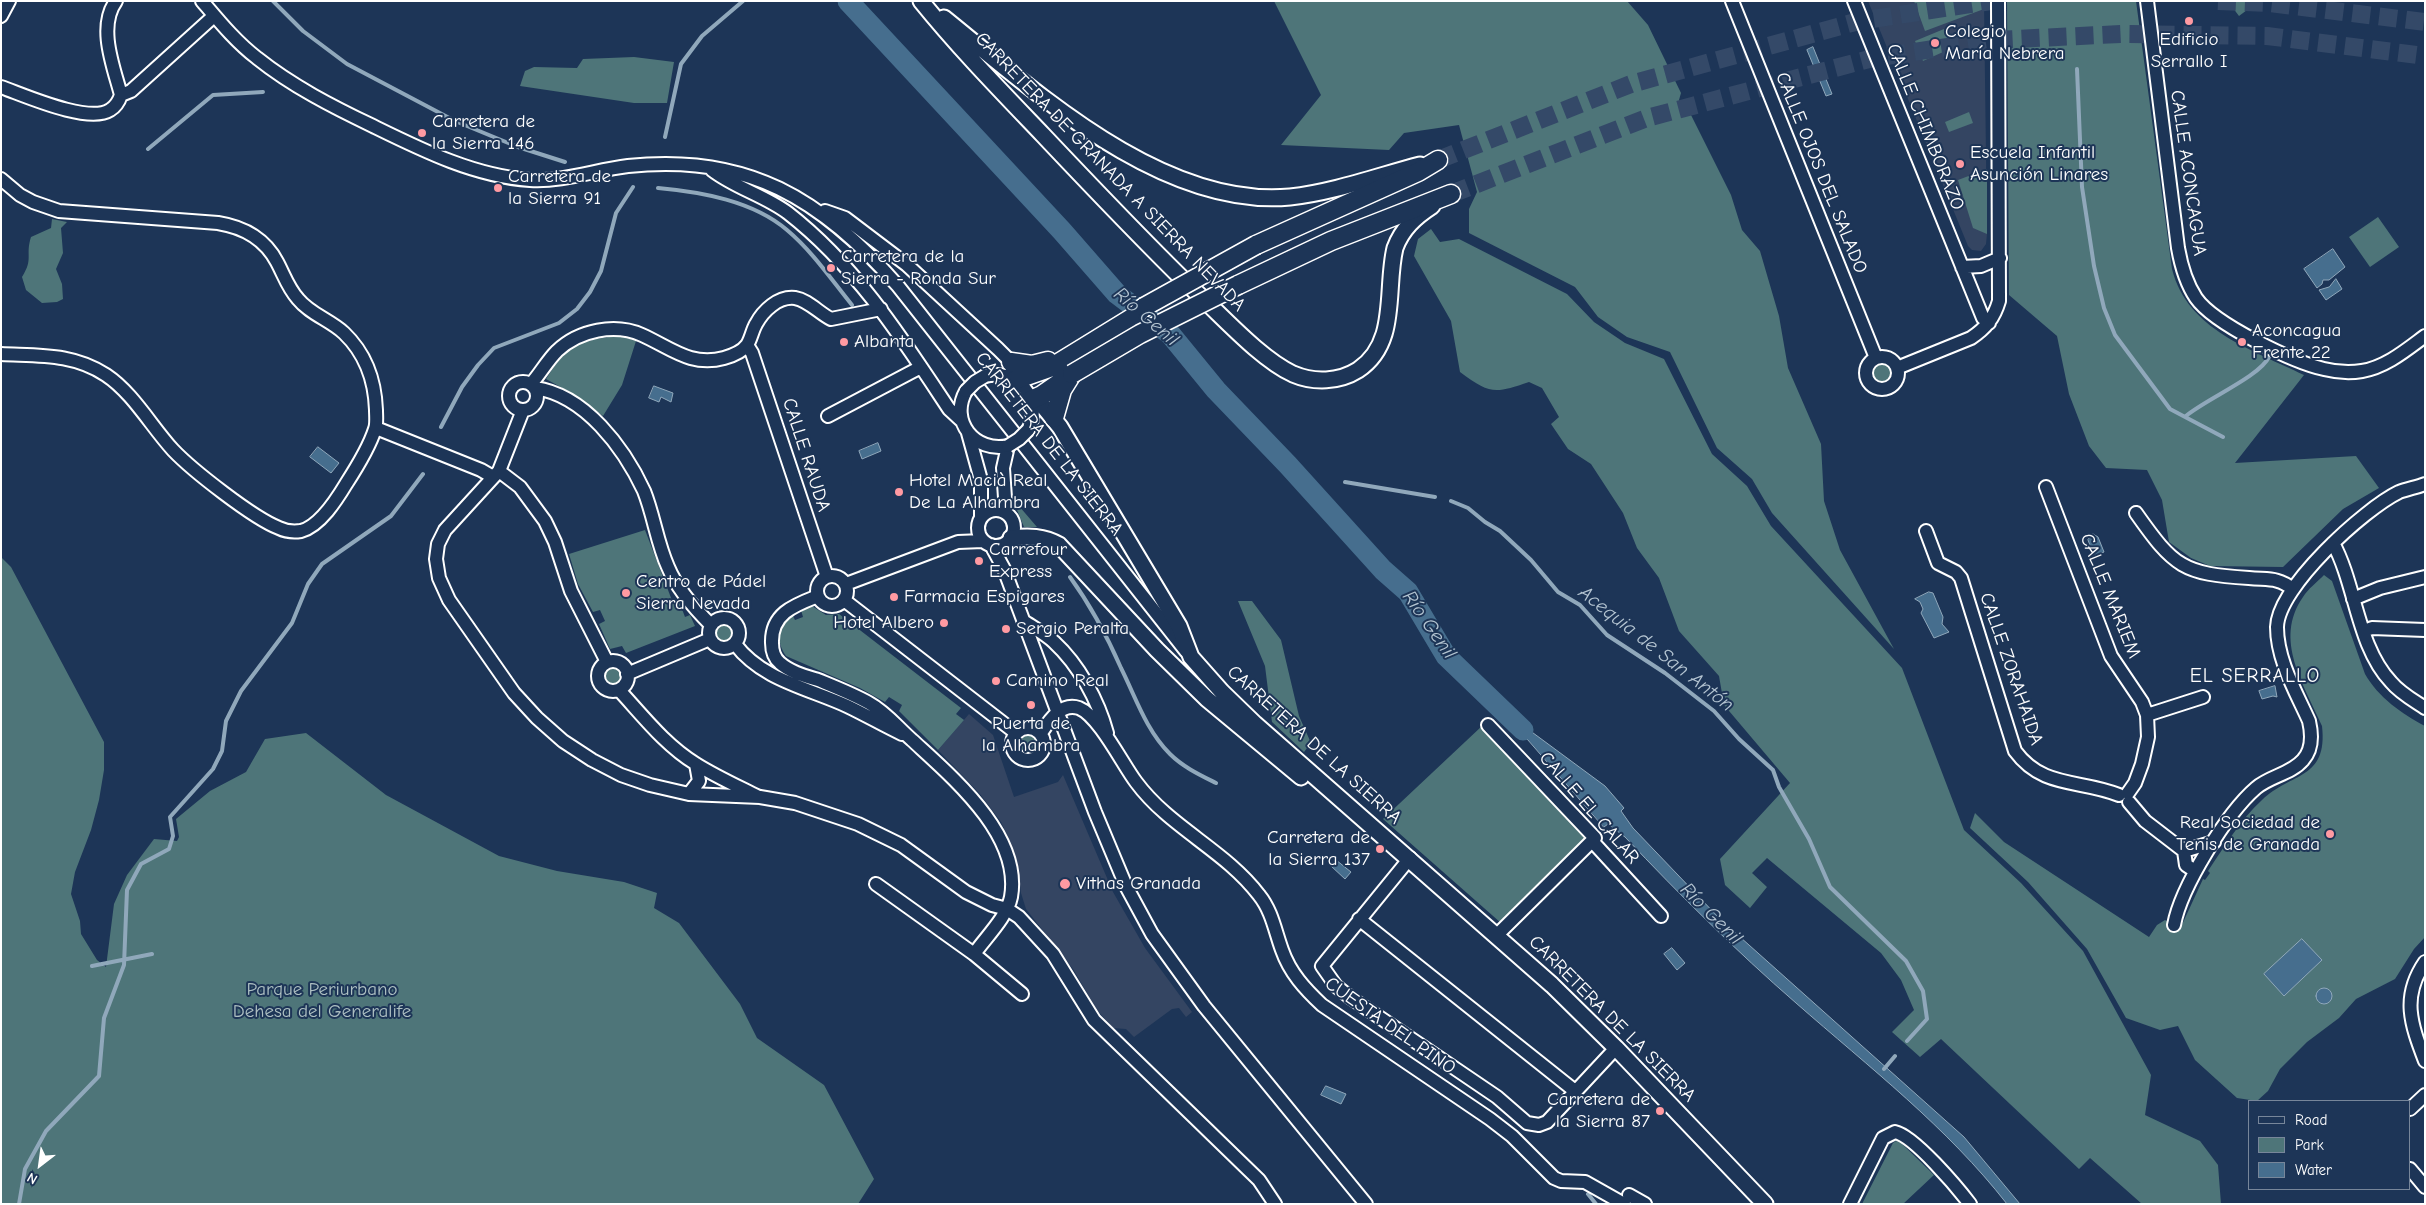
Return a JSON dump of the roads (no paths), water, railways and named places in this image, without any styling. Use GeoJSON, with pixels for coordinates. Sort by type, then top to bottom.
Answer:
{"type":"FeatureCollection","features":[{"type":"Feature","properties":{"kind":"highway"},"geometry":{"type":"LineString","coordinates":[[1032,401],[1042,395],[1065,363],[1135,316],[1144,307],[1256,245],[1418,172],[1438,160]]}},
{"type":"Feature","properties":{"kind":"highway"},"geometry":{"type":"LineString","coordinates":[[1013,373],[1039,372],[1140,334],[1271,268],[1331,241],[1450,194]]}},
{"type":"Feature","properties":{"kind":"highway"},"geometry":{"type":"LineString","coordinates":[[1054,418],[1062,390],[1065,363]]}},
{"type":"Feature","properties":{"kind":"main road","name":"CARRETERA DE GRANADA A SIERRA NEVADA"},"geometry":{"type":"LineString","coordinates":[[922,1],[1005,68],[1080,123],[1146,163],[1209,189],[1248,196],[1292,196],[1328,190],[1438,160]]}},
{"type":"Feature","properties":{"kind":"main road","name":"CARRETERA DE GRANADA A SIERRA NEVADA"},"geometry":{"type":"LineString","coordinates":[[922,1],[988,77],[1161,259],[1272,362],[1299,376],[1322,380],[1346,376],[1358,370],[1374,354],[1386,332],[1392,260],[1399,238],[1420,214],[1450,194]]}},
{"type":"Feature","properties":{"kind":"main road"},"geometry":{"type":"LineString","coordinates":[[1032,401],[1043,406],[1054,418],[1178,626],[1191,657]]}},
{"type":"Feature","properties":{"kind":"main road"},"geometry":{"type":"LineString","coordinates":[[1009,540],[1028,536],[1043,538],[1060,545],[1158,650],[1207,699],[1314,787],[1356,812]]}},
{"type":"Feature","properties":{"kind":"main road","name":"CARRETERA DE LA SIERRA"},"geometry":{"type":"LineString","coordinates":[[1191,657],[1222,692],[1255,724],[1410,858],[1552,985],[1616,1048],[1766,1204]]}},
{"type":"Feature","properties":{"kind":"street"},"geometry":{"type":"LineString","coordinates":[[1,16],[9,1]]}},
{"type":"Feature","properties":{"kind":"street"},"geometry":{"type":"LineString","coordinates":[[1,87],[89,115],[109,111],[118,103],[121,95],[109,48],[108,33],[108,25],[116,1]]}},
{"type":"Feature","properties":{"kind":"street","name":"CARRETERA DE LA SIERRA"},"geometry":{"type":"LineString","coordinates":[[202,1],[214,16],[256,58],[309,93],[404,141],[483,172],[531,180],[561,179],[627,166],[707,167],[774,185],[812,206],[850,236],[898,286],[1191,657]]}},
{"type":"Feature","properties":{"kind":"street","name":"CALLE OJOS DEL SALADO"},"geometry":{"type":"LineString","coordinates":[[1732,1],[1876,358]]}},
{"type":"Feature","properties":{"kind":"street","name":"CALLE CHIMBORAZO"},"geometry":{"type":"LineString","coordinates":[[1854,1],[1983,318],[1989,323]]}},
{"type":"Feature","properties":{"kind":"street"},"geometry":{"type":"LineString","coordinates":[[1897,368],[1971,338],[1989,323],[1999,301],[1998,1]]}},
{"type":"Feature","properties":{"kind":"street","name":"CALLE ACONCAGUA"},"geometry":{"type":"LineString","coordinates":[[2147,1],[2178,248],[2184,275],[2196,298],[2222,322],[2304,363],[2324,369],[2343,372],[2378,367],[2425,336]]}},
{"type":"Feature","properties":{"kind":"street"},"geometry":{"type":"LineString","coordinates":[[121,95],[131,91],[214,16]]}},
{"type":"Feature","properties":{"kind":"street"},"geometry":{"type":"LineString","coordinates":[[707,167],[725,180],[752,191],[786,212],[820,239],[881,309],[949,409],[962,421]]}},
{"type":"Feature","properties":{"kind":"street"},"geometry":{"type":"LineString","coordinates":[[1,179],[20,195],[33,202],[59,211],[209,222],[235,226],[249,232],[270,250],[290,289],[299,301],[311,312],[344,333],[365,360],[374,389],[376,428],[352,475],[325,512],[310,527],[290,531],[278,528],[198,472],[175,452],[129,396],[106,375],[68,358],[49,355],[1,354]]}},
{"type":"Feature","properties":{"kind":"street"},"geometry":{"type":"LineString","coordinates":[[812,206],[845,218],[907,265],[960,312],[1025,388],[1032,401],[1033,416],[1028,430],[1019,440],[1008,446],[997,447],[985,445],[968,433]]}},
{"type":"Feature","properties":{"kind":"street"},"geometry":{"type":"LineString","coordinates":[[1962,267],[1980,266],[2000,258]]}},
{"type":"Feature","properties":{"kind":"street"},"geometry":{"type":"LineString","coordinates":[[533,386],[557,351],[586,334],[603,330],[622,329],[642,335],[675,354],[692,360],[709,361],[725,358],[740,351],[747,345],[756,324],[764,313],[774,304],[785,299],[796,298],[831,319],[881,309]]}},
{"type":"Feature","properties":{"kind":"street","name":"CALLE RAUDA"},"geometry":{"type":"LineString","coordinates":[[747,345],[752,353],[827,577]]}},
{"type":"Feature","properties":{"kind":"street"},"geometry":{"type":"LineString","coordinates":[[1876,358],[1891,360],[1897,368],[1897,378],[1891,387],[1886,389],[1875,388],[1866,376],[1868,365],[1876,358]]}},
{"type":"Feature","properties":{"kind":"street"},"geometry":{"type":"LineString","coordinates":[[828,416],[921,367]]}},
{"type":"Feature","properties":{"kind":"street"},"geometry":{"type":"LineString","coordinates":[[1013,373],[985,376],[974,382],[966,391],[960,408],[962,421],[968,433],[981,480],[978,530],[1004,569],[1126,886],[1152,934],[1204,1006],[1366,1204]]}},
{"type":"Feature","properties":{"kind":"street"},"geometry":{"type":"LineString","coordinates":[[533,386],[538,395],[536,403],[530,408],[523,410],[514,406],[509,393],[518,383],[533,386],[550,390],[596,420],[614,443],[644,491],[668,568],[680,590],[711,625]]}},
{"type":"Feature","properties":{"kind":"street"},"geometry":{"type":"LineString","coordinates":[[523,410],[496,474],[445,530],[438,544],[436,559],[439,578],[449,600],[514,693],[536,718],[564,742],[592,760],[621,775],[650,785],[689,794],[760,797],[795,803],[858,824],[901,846],[966,892],[992,905],[1007,909],[1019,918],[1053,954],[1094,1020],[1259,1180],[1275,1204]]}},
{"type":"Feature","properties":{"kind":"street"},"geometry":{"type":"LineString","coordinates":[[376,428],[478,469],[496,474],[520,487],[545,521],[571,591],[607,662]]}},
{"type":"Feature","properties":{"kind":"street"},"geometry":{"type":"LineString","coordinates":[[1004,569],[1009,540],[1014,525],[1006,513],[1002,482],[1008,446]]}},
{"type":"Feature","properties":{"kind":"street"},"geometry":{"type":"LineString","coordinates":[[2174,924],[2179,903],[2195,871],[2214,842],[2257,788],[2295,767],[2303,760],[2310,747],[2311,731],[2309,720],[2286,668],[2278,642],[2277,626],[2281,610],[2293,589],[2333,543],[2358,521],[2399,492],[2425,484]]}},
{"type":"Feature","properties":{"kind":"street","name":"CALLE MARIEM"},"geometry":{"type":"LineString","coordinates":[[2046,487],[2112,656],[2142,702],[2147,715],[2148,737],[2142,764],[2136,783],[2125,797]]}},
{"type":"Feature","properties":{"kind":"street"},"geometry":{"type":"LineString","coordinates":[[958,542],[992,510],[1006,513]]}},
{"type":"Feature","properties":{"kind":"street"},"geometry":{"type":"LineString","coordinates":[[2136,513],[2159,545],[2181,565],[2197,572],[2215,576],[2281,580],[2293,589]]}},
{"type":"Feature","properties":{"kind":"street","name":"CALLE ZORAHAIDA"},"geometry":{"type":"LineString","coordinates":[[1926,531],[1938,563],[1956,572],[1961,578],[2015,750],[2023,762],[2033,770],[2047,776],[2125,797]]}},
{"type":"Feature","properties":{"kind":"street"},"geometry":{"type":"LineString","coordinates":[[846,584],[958,542],[1002,545],[1009,540]]}},
{"type":"Feature","properties":{"kind":"street"},"geometry":{"type":"LineString","coordinates":[[2333,543],[2340,556],[2364,631],[2379,667],[2390,682],[2425,708]]}},
{"type":"Feature","properties":{"kind":"street"},"geometry":{"type":"LineString","coordinates":[[827,577],[840,578],[846,584],[848,592],[844,600],[832,606],[824,603],[818,596],[818,587],[827,577]]}},
{"type":"Feature","properties":{"kind":"street"},"geometry":{"type":"LineString","coordinates":[[2353,599],[2380,588],[2425,577]]}},
{"type":"Feature","properties":{"kind":"street"},"geometry":{"type":"LineString","coordinates":[[818,596],[788,609],[779,617],[772,635],[775,656],[781,664],[793,671],[846,692],[880,710],[967,793],[992,826],[1004,851],[1011,877],[1011,896],[1007,909],[974,954]]}},
{"type":"Feature","properties":{"kind":"street"},"geometry":{"type":"LineString","coordinates":[[844,600],[1016,733]]}},
{"type":"Feature","properties":{"kind":"street"},"geometry":{"type":"LineString","coordinates":[[724,617],[734,621],[739,630],[738,640],[735,644],[721,648],[710,639],[711,625],[719,618],[724,617]]}},
{"type":"Feature","properties":{"kind":"street","name":"CUESTA DEL PINO"},"geometry":{"type":"LineString","coordinates":[[1025,622],[1054,642],[1075,667],[1093,696],[1108,738]]}},
{"type":"Feature","properties":{"kind":"street"},"geometry":{"type":"LineString","coordinates":[[2364,631],[2372,628],[2425,630]]}},
{"type":"Feature","properties":{"kind":"street"},"geometry":{"type":"LineString","coordinates":[[627,674],[710,639]]}},
{"type":"Feature","properties":{"kind":"street"},"geometry":{"type":"LineString","coordinates":[[735,644],[754,664],[778,678],[847,706],[906,736]]}},
{"type":"Feature","properties":{"kind":"street"},"geometry":{"type":"LineString","coordinates":[[607,662],[620,664],[627,674],[627,682],[619,690],[610,691],[600,683],[599,671],[607,662]]}},
{"type":"Feature","properties":{"kind":"street"},"geometry":{"type":"LineString","coordinates":[[619,690],[650,727],[696,764],[760,797]]}},
{"type":"Feature","properties":{"kind":"street"},"geometry":{"type":"LineString","coordinates":[[2147,715],[2203,697]]}},
{"type":"Feature","properties":{"kind":"street","name":"CUESTA DEL PINO"},"geometry":{"type":"LineString","coordinates":[[1058,712],[1073,707],[1082,710],[1108,738],[1136,782],[1151,800],[1174,822],[1223,859],[1247,880],[1260,895],[1269,910],[1283,952],[1292,971],[1304,988],[1322,1005],[1490,1118],[1512,1136],[1554,1178],[1561,1181],[1586,1182],[1626,1199],[1645,1204]]}},
{"type":"Feature","properties":{"kind":"street"},"geometry":{"type":"LineString","coordinates":[[1041,733],[1058,712]]}},
{"type":"Feature","properties":{"kind":"street","name":"CALLE EL CALAR"},"geometry":{"type":"LineString","coordinates":[[1488,724],[1595,838],[1592,841],[1661,916]]}},
{"type":"Feature","properties":{"kind":"street"},"geometry":{"type":"LineString","coordinates":[[1026,727],[1041,733],[1044,743],[1041,753],[1036,758],[1022,759],[1014,752],[1012,741],[1016,733],[1026,727]]}},
{"type":"Feature","properties":{"kind":"street"},"geometry":{"type":"LineString","coordinates":[[689,794],[699,781],[696,764]]}},
{"type":"Feature","properties":{"kind":"street"},"geometry":{"type":"LineString","coordinates":[[2125,797],[2145,821],[2184,851],[2186,865],[2195,871]]}},
{"type":"Feature","properties":{"kind":"street"},"geometry":{"type":"LineString","coordinates":[[1497,935],[1592,841]]}},
{"type":"Feature","properties":{"kind":"street"},"geometry":{"type":"LineString","coordinates":[[2184,851],[2214,842]]}},
{"type":"Feature","properties":{"kind":"street"},"geometry":{"type":"LineString","coordinates":[[1410,858],[1322,966],[1336,986],[1497,1098],[1527,1123],[1539,1125],[1547,1122],[1616,1048]]}},
{"type":"Feature","properties":{"kind":"street"},"geometry":{"type":"LineString","coordinates":[[876,884],[974,954],[1022,994]]}},
{"type":"Feature","properties":{"kind":"street"},"geometry":{"type":"LineString","coordinates":[[1360,920],[1575,1091]]}},
{"type":"Feature","properties":{"kind":"street"},"geometry":{"type":"LineString","coordinates":[[2425,962],[2413,982],[2410,1003],[2410,1016],[2425,1061]]}},
{"type":"Feature","properties":{"kind":"street"},"geometry":{"type":"LineString","coordinates":[[2411,1108],[2425,1095]]}},
{"type":"Feature","properties":{"kind":"street"},"geometry":{"type":"LineString","coordinates":[[1850,1204],[1883,1138],[1895,1132],[1905,1136],[1937,1166],[1970,1204]]}},
{"type":"Feature","properties":{"kind":"street"},"geometry":{"type":"LineString","coordinates":[[2411,1170],[2425,1187]]}},
{"type":"Feature","properties":{"kind":"water"},"geometry":{"type":"Polygon","coordinates":[[[1813,47],[1832,94],[1826,96],[1807,50],[1813,47]]]}},
{"type":"Feature","properties":{"kind":"water"},"geometry":{"type":"Polygon","coordinates":[[[2333,249],[2345,267],[2329,280],[2323,280],[2322,284],[2317,288],[2304,269],[2333,249]]]}},
{"type":"Feature","properties":{"kind":"water"},"geometry":{"type":"Polygon","coordinates":[[[2336,279],[2342,289],[2326,300],[2319,290],[2329,287],[2336,279]]]}},
{"type":"Feature","properties":{"kind":"water"},"geometry":{"type":"Polygon","coordinates":[[[654,386],[673,393],[671,402],[661,397],[659,402],[649,398],[654,386]]]}},
{"type":"Feature","properties":{"kind":"water"},"geometry":{"type":"Polygon","coordinates":[[[878,443],[881,451],[862,459],[859,451],[878,443]]]}},
{"type":"Feature","properties":{"kind":"water"},"geometry":{"type":"Polygon","coordinates":[[[318,447],[339,463],[331,473],[310,457],[318,447]]]}},
{"type":"Feature","properties":{"kind":"water"},"geometry":{"type":"Polygon","coordinates":[[[2093,534],[2098,537],[2104,552],[2094,556],[2088,540],[2093,534]]]}},
{"type":"Feature","properties":{"kind":"water"},"geometry":{"type":"Polygon","coordinates":[[[1929,592],[1933,593],[1943,617],[1942,624],[1949,632],[1934,638],[1921,613],[1923,609],[1920,602],[1915,599],[1929,592]]]}},
{"type":"Feature","properties":{"kind":"water"},"geometry":{"type":"Polygon","coordinates":[[[2275,686],[2277,697],[2273,696],[2262,699],[2259,691],[2275,686]]]}},
{"type":"Feature","properties":{"kind":"water"},"geometry":{"type":"Polygon","coordinates":[[[1502,710],[1605,786],[1624,808],[1621,811],[1633,828],[1721,920],[1964,1137],[2020,1204],[2007,1204],[1984,1176],[1933,1123],[1730,943],[1625,837],[1608,824],[1604,827],[1502,710]]]}},
{"type":"Feature","properties":{"kind":"water"},"geometry":{"type":"Polygon","coordinates":[[[1336,860],[1351,872],[1345,879],[1331,866],[1336,860]]]}},
{"type":"Feature","properties":{"kind":"water"},"geometry":{"type":"Polygon","coordinates":[[[2302,939],[2322,960],[2284,996],[2264,974],[2302,939]]]}},
{"type":"Feature","properties":{"kind":"water"},"geometry":{"type":"Polygon","coordinates":[[[1672,948],[1685,963],[1677,970],[1664,954],[1672,948]]]}},
{"type":"Feature","properties":{"kind":"water"},"geometry":{"type":"Polygon","coordinates":[[[2324,988],[2330,990],[2332,996],[2330,1002],[2324,1004],[2318,1002],[2316,996],[2318,990],[2324,988]]]}},
{"type":"Feature","properties":{"kind":"water"},"geometry":{"type":"Polygon","coordinates":[[[1326,1086],[1346,1094],[1341,1104],[1321,1095],[1326,1086]]]}},
{"type":"Feature","properties":{"kind":"waterway"},"geometry":{"type":"LineString","coordinates":[[273,1],[303,31],[347,64],[455,121],[518,147],[565,162]]}},
{"type":"Feature","properties":{"kind":"waterway"},"geometry":{"type":"LineString","coordinates":[[665,137],[681,64],[702,36],[743,1]]}},
{"type":"Feature","properties":{"kind":"waterway","name":"Río Genil"},"geometry":{"type":"LineString","coordinates":[[848,1],[1062,231],[1117,294],[1171,335],[1216,390],[1288,465],[1383,570],[1408,592],[1446,656],[1523,730]]}},
{"type":"Feature","properties":{"kind":"waterway"},"geometry":{"type":"LineString","coordinates":[[2077,69],[2082,187],[2094,266],[2104,308],[2115,335],[2170,409],[2223,437]]}},
{"type":"Feature","properties":{"kind":"waterway"},"geometry":{"type":"LineString","coordinates":[[148,149],[213,95],[263,92]]}},
{"type":"Feature","properties":{"kind":"waterway"},"geometry":{"type":"LineString","coordinates":[[441,427],[462,387],[478,365],[494,348],[559,323],[577,309],[590,292],[601,271],[616,213],[633,187]]}},
{"type":"Feature","properties":{"kind":"waterway"},"geometry":{"type":"LineString","coordinates":[[658,188],[709,195],[743,205],[774,220],[805,247],[852,305]]}},
{"type":"Feature","properties":{"kind":"waterway"},"geometry":{"type":"LineString","coordinates":[[2186,416],[2244,380],[2263,365],[2269,357]]}},
{"type":"Feature","properties":{"kind":"waterway"},"geometry":{"type":"LineString","coordinates":[[19,1204],[25,1169],[46,1131],[99,1076],[104,1018],[124,965],[127,890],[141,864],[169,849],[173,836],[170,817],[213,769],[222,751],[226,721],[241,691],[292,623],[308,584],[322,564],[391,516],[423,474]]}},
{"type":"Feature","properties":{"kind":"waterway","name":"Acequia de San Antón"},"geometry":{"type":"LineString","coordinates":[[1345,482],[1435,497]]}},
{"type":"Feature","properties":{"kind":"waterway","name":"Acequia de San Antón"},"geometry":{"type":"LineString","coordinates":[[1451,501],[1468,508],[1500,531],[1531,560],[1558,592],[1580,605],[1607,635],[1665,673],[1714,711],[1739,739],[1773,770],[1779,787],[1809,839],[1830,887],[1906,961],[1923,991],[1927,1019],[1907,1041]]}},
{"type":"Feature","properties":{"kind":"waterway"},"geometry":{"type":"LineString","coordinates":[[1070,577],[1104,633],[1154,735],[1180,763],[1216,783]]}},
{"type":"Feature","properties":{"kind":"waterway"},"geometry":{"type":"LineString","coordinates":[[92,966],[152,954]]}},
{"type":"Feature","properties":{"kind":"waterway","name":"Acequia de San Antón"},"geometry":{"type":"LineString","coordinates":[[1884,1069],[1895,1056]]}},
{"type":"Feature","properties":{"kind":"waterway"},"geometry":{"type":"LineString","coordinates":[[1588,1194],[1596,1204]]}},
{"type":"Feature","properties":{"kind":"tunnel"},"geometry":{"type":"LineString","coordinates":[[1438,160],[1631,84],[1859,21],[1991,1]]}},
{"type":"Feature","properties":{"kind":"tunnel"},"geometry":{"type":"LineString","coordinates":[[2218,1],[2269,3],[2425,22]]}},
{"type":"Feature","properties":{"kind":"tunnel"},"geometry":{"type":"LineString","coordinates":[[1451,194],[1647,118],[1873,58],[1994,40],[2121,34],[2267,36],[2425,56]]}},
{"type":"Feature","properties":{"kind":"place","name":"Edificio Serrallo I"},"geometry":{"type":"Point","coordinates":[2189,21]}},
{"type":"Feature","properties":{"kind":"place","name":"Colegio María Nebrera"},"geometry":{"type":"Point","coordinates":[1935,43]}},
{"type":"Feature","properties":{"kind":"place","name":"Carretera de la Sierra 146"},"geometry":{"type":"Point","coordinates":[422,133]}},
{"type":"Feature","properties":{"kind":"place","name":"Escuela Infantil Asunción Linares"},"geometry":{"type":"Point","coordinates":[1960,164]}},
{"type":"Feature","properties":{"kind":"place","name":"Carretera de la Sierra 91"},"geometry":{"type":"Point","coordinates":[498,188]}},
{"type":"Feature","properties":{"kind":"place","name":"Carretera de la Sierra - Ronda Sur"},"geometry":{"type":"Point","coordinates":[831,268]}},
{"type":"Feature","properties":{"kind":"place","name":"Albanta"},"geometry":{"type":"Point","coordinates":[844,342]}},
{"type":"Feature","properties":{"kind":"place","name":"Aconcagua Frente 22"},"geometry":{"type":"Point","coordinates":[2242,342]}},
{"type":"Feature","properties":{"kind":"place","name":"Hotel Macià Real De La Alhambra"},"geometry":{"type":"Point","coordinates":[899,492]}},
{"type":"Feature","properties":{"kind":"place","name":"Carrefour Express"},"geometry":{"type":"Point","coordinates":[979,561]}},
{"type":"Feature","properties":{"kind":"place","name":"Centro de Pádel Sierra Nevada"},"geometry":{"type":"Point","coordinates":[626,593]}},
{"type":"Feature","properties":{"kind":"place","name":"Farmacia Espigares"},"geometry":{"type":"Point","coordinates":[894,597]}},
{"type":"Feature","properties":{"kind":"place","name":"Hotel Albero"},"geometry":{"type":"Point","coordinates":[944,623]}},
{"type":"Feature","properties":{"kind":"place","name":"Sergio Peralta"},"geometry":{"type":"Point","coordinates":[1006,629]}},
{"type":"Feature","properties":{"kind":"place","name":"Camino Real"},"geometry":{"type":"Point","coordinates":[996,681]}},
{"type":"Feature","properties":{"kind":"place","name":"Puerta de la Alhambra"},"geometry":{"type":"Point","coordinates":[1031,705]}},
{"type":"Feature","properties":{"kind":"place","name":"Real Sociedad de Tenis de Granada"},"geometry":{"type":"Point","coordinates":[2330,834]}},
{"type":"Feature","properties":{"kind":"place","name":"Carretera de la Sierra 137"},"geometry":{"type":"Point","coordinates":[1380,849]}},
{"type":"Feature","properties":{"kind":"place","name":"Vithas Granada"},"geometry":{"type":"Point","coordinates":[1065,884]}},
{"type":"Feature","properties":{"kind":"place","name":"Carretera de la Sierra 87"},"geometry":{"type":"Point","coordinates":[1660,1111]}},
{"type":"Feature","properties":{"kind":"district","name":"EL SERRALLO"},"geometry":{"type":"Point","coordinates":[2255,676]}},
{"type":"Feature","properties":{"kind":"park label","name":"Parque Periurbano Dehesa del Generalife"},"geometry":{"type":"Point","coordinates":[322,1001]}}]}
